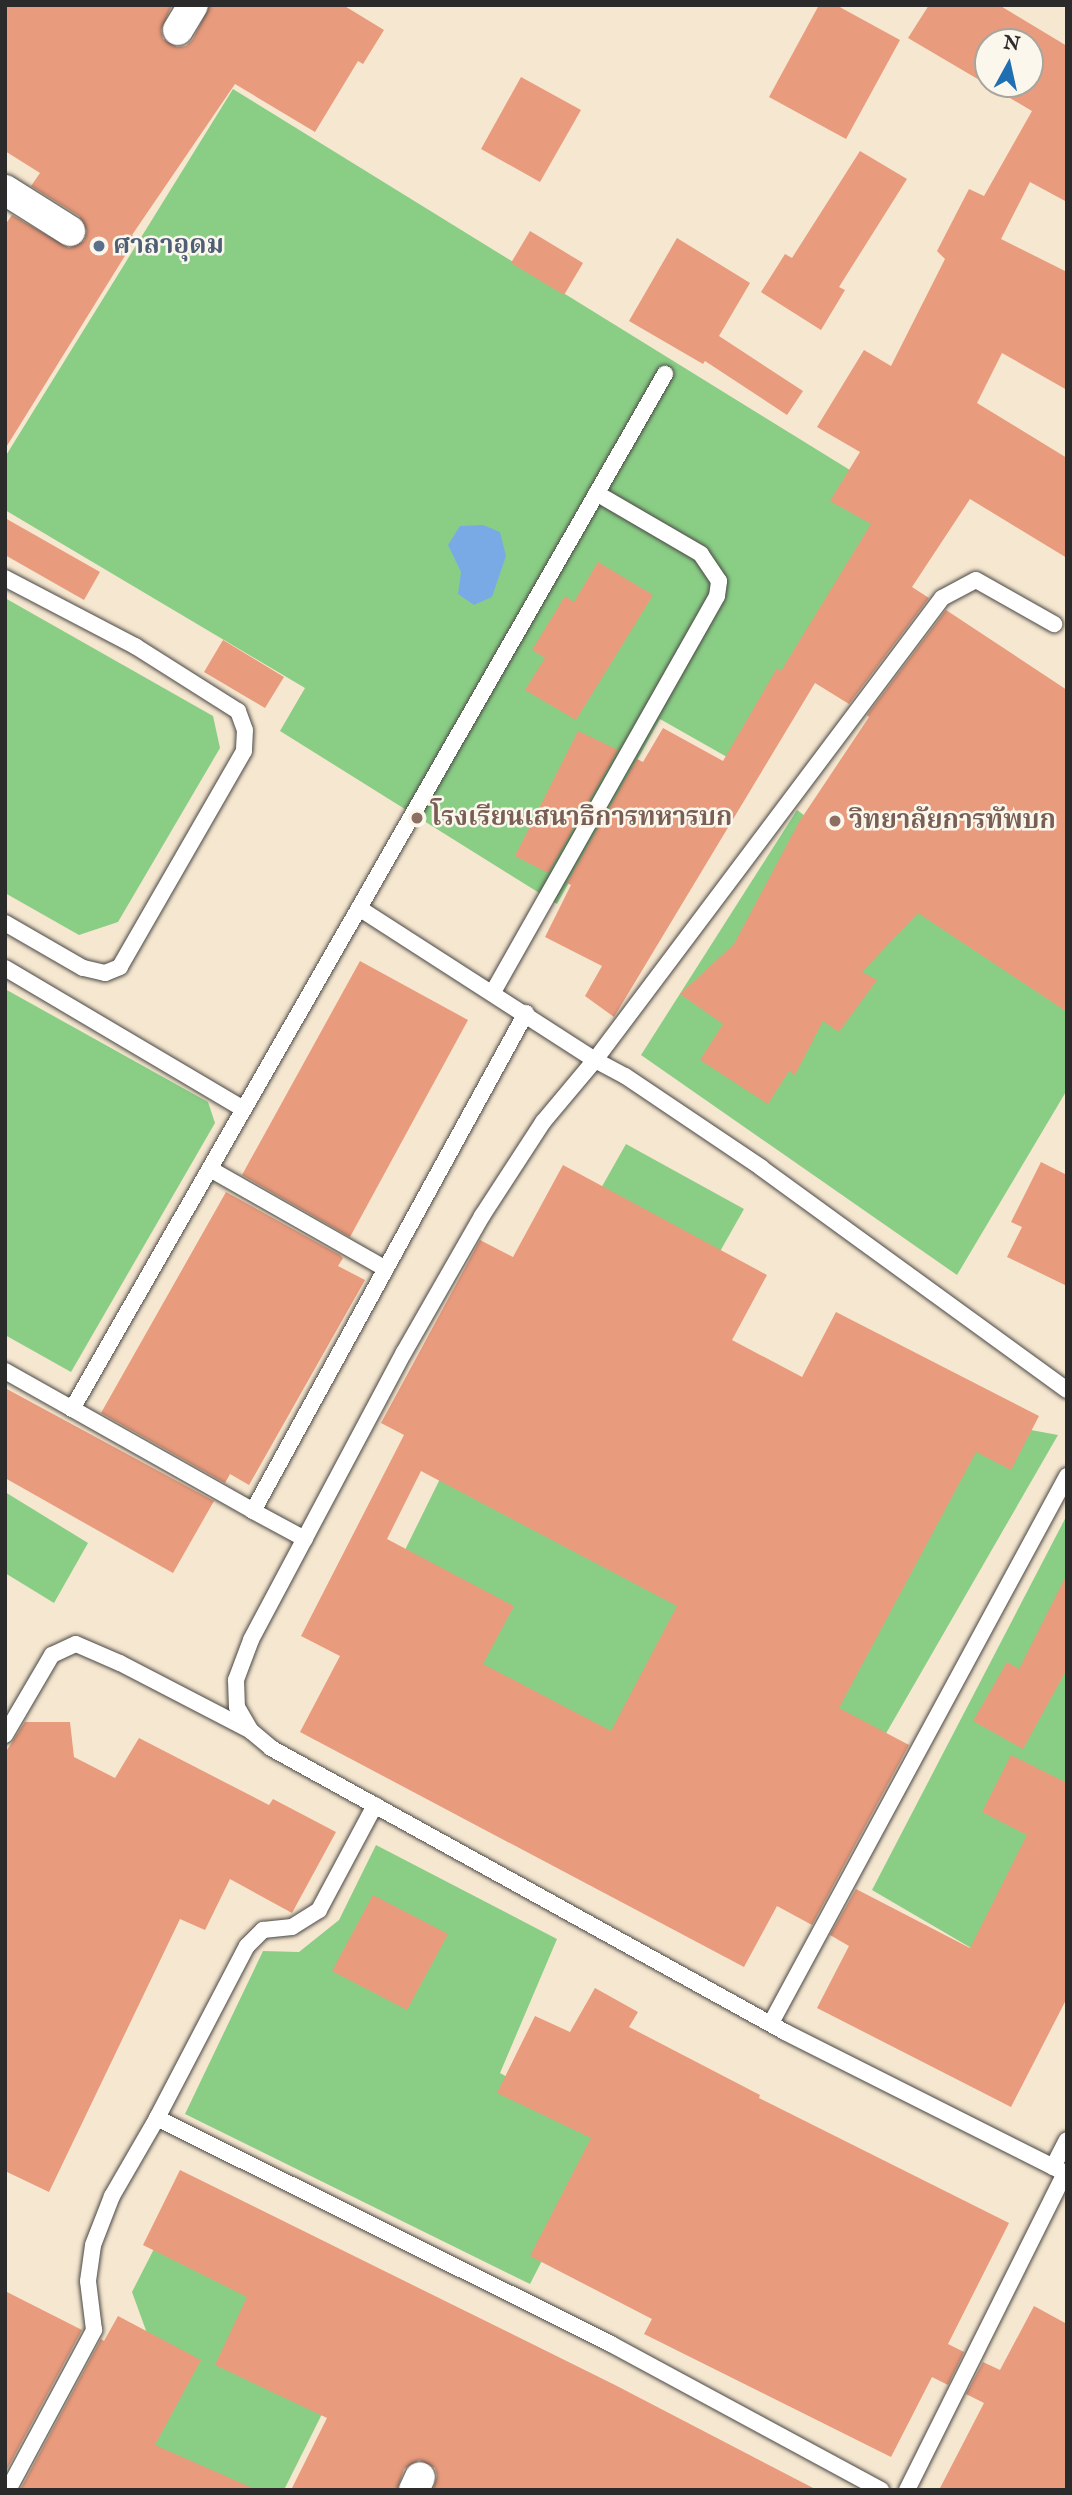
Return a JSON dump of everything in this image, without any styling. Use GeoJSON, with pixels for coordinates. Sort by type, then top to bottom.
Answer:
{"type":"FeatureCollection","features":[{"type":"Feature","properties":{"kind":"street"},"geometry":{"type":"LineString","coordinates":[[5,190],[70,231]]}},
{"type":"Feature","properties":{"kind":"lane"},"geometry":{"type":"LineString","coordinates":[[72,1409],[664,374]]}},
{"type":"Feature","properties":{"kind":"lane"},"geometry":{"type":"LineString","coordinates":[[493,992],[717,596],[719,581],[701,554],[596,493]]}},
{"type":"Feature","properties":{"kind":"lane"},"geometry":{"type":"LineString","coordinates":[[5,578],[158,660],[238,711],[245,730],[244,751],[120,967],[104,973],[83,968],[5,923]]}},
{"type":"Feature","properties":{"kind":"lane"},"geometry":{"type":"LineString","coordinates":[[251,1731],[237,1707],[236,1680],[251,1640],[482,1216],[543,1122],[595,1060],[942,598],[976,580],[1054,624]]}},
{"type":"Feature","properties":{"kind":"lane"},"geometry":{"type":"LineString","coordinates":[[359,908],[526,1013],[595,1060],[625,1076],[762,1168],[1067,1390]]}},
{"type":"Feature","properties":{"kind":"lane"},"geometry":{"type":"LineString","coordinates":[[5,968],[243,1109]]}},
{"type":"Feature","properties":{"kind":"lane"},"geometry":{"type":"LineString","coordinates":[[253,1511],[526,1013]]}},
{"type":"Feature","properties":{"kind":"lane"},"geometry":{"type":"LineString","coordinates":[[209,1169],[386,1269]]}},
{"type":"Feature","properties":{"kind":"lane"},"geometry":{"type":"LineString","coordinates":[[5,1371],[305,1539]]}},
{"type":"Feature","properties":{"kind":"lane"},"geometry":{"type":"LineString","coordinates":[[771,2023],[1067,1476]]}},
{"type":"Feature","properties":{"kind":"lane"},"geometry":{"type":"LineString","coordinates":[[5,1735],[52,1655],[76,1644],[120,1663],[251,1731],[271,1748],[771,2023],[1062,2171]]}},
{"type":"Feature","properties":{"kind":"lane"},"geometry":{"type":"LineString","coordinates":[[8,2490],[94,2330],[88,2281],[93,2245],[112,2196],[157,2118],[247,1946],[263,1930],[292,1927],[319,1910],[375,1805]]}},
{"type":"Feature","properties":{"kind":"lane"},"geometry":{"type":"LineString","coordinates":[[157,2118],[611,2344],[881,2490]]}},
{"type":"Feature","properties":{"kind":"lane"},"geometry":{"type":"LineString","coordinates":[[907,2490],[1062,2171],[1067,2140]]}},
{"type":"Feature","properties":{"kind":"green space"},"geometry":{"type":"Polygon","coordinates":[[[233,89],[905,504],[734,761],[660,719],[557,904],[280,731],[305,688],[5,510],[5,457],[233,89]]]}},
{"type":"Feature","properties":{"kind":"green space"},"geometry":{"type":"Polygon","coordinates":[[[5,598],[213,716],[220,748],[118,922],[79,935],[5,893],[5,598]]]}},
{"type":"Feature","properties":{"kind":"green space"},"geometry":{"type":"Polygon","coordinates":[[[797,810],[1067,1009],[1067,1090],[957,1275],[641,1055],[797,810]]]}},
{"type":"Feature","properties":{"kind":"green space"},"geometry":{"type":"Polygon","coordinates":[[[5,989],[208,1102],[215,1123],[71,1372],[5,1335],[5,989]]]}},
{"type":"Feature","properties":{"kind":"green space"},"geometry":{"type":"Polygon","coordinates":[[[626,1144],[744,1209],[701,1285],[583,1220],[626,1144]]]}},
{"type":"Feature","properties":{"kind":"green space"},"geometry":{"type":"Polygon","coordinates":[[[949,1415],[1058,1435],[824,1841],[370,1621],[468,1422],[949,1415]]]}},
{"type":"Feature","properties":{"kind":"green space"},"geometry":{"type":"Polygon","coordinates":[[[5,1492],[88,1543],[54,1603],[5,1573],[5,1492]]]}},
{"type":"Feature","properties":{"kind":"green space"},"geometry":{"type":"Polygon","coordinates":[[[1067,1515],[1067,1970],[978,1952],[872,1890],[1067,1515]]]}},
{"type":"Feature","properties":{"kind":"green space"},"geometry":{"type":"Polygon","coordinates":[[[376,1845],[557,1939],[500,2073],[608,2132],[530,2284],[185,2114],[263,1951],[299,1952],[339,1920],[376,1845]]]}},
{"type":"Feature","properties":{"kind":"green space"},"geometry":{"type":"Polygon","coordinates":[[[158,2241],[583,2452],[334,2390],[284,2490],[99,2490],[160,2369],[132,2292],[158,2241]]]}},
{"type":"Feature","properties":{"kind":"water"},"geometry":{"type":"Polygon","coordinates":[[[483,525],[500,532],[506,556],[492,597],[474,605],[458,594],[461,572],[448,545],[460,526],[483,525]]]}},
{"type":"Feature","properties":{"kind":"building"},"geometry":{"type":"Polygon","coordinates":[[[5,5],[172,5],[161,30],[163,39],[177,47],[186,46],[193,39],[210,5],[343,5],[384,30],[363,64],[358,61],[315,132],[235,84],[132,235],[136,238],[5,449],[5,225],[12,215],[69,248],[84,241],[87,231],[79,216],[31,186],[40,173],[5,151],[5,5]]]}},
{"type":"Feature","properties":{"kind":"building"},"geometry":{"type":"Polygon","coordinates":[[[819,5],[836,5],[900,40],[846,139],[769,97],[819,5]]]}},
{"type":"Feature","properties":{"kind":"building"},"geometry":{"type":"Polygon","coordinates":[[[929,5],[999,5],[1037,28],[974,28],[974,77],[908,38],[929,5]]]}},
{"type":"Feature","properties":{"kind":"building"},"geometry":{"type":"Polygon","coordinates":[[[1044,32],[1067,46],[1067,202],[1030,182],[1001,239],[1067,272],[1067,390],[1002,353],[977,403],[1067,458],[1067,558],[970,499],[912,587],[929,598],[849,704],[815,683],[614,1017],[585,996],[602,966],[545,937],[571,885],[567,883],[637,759],[643,762],[663,728],[723,761],[777,668],[781,671],[871,524],[830,501],[860,452],[817,427],[864,350],[891,366],[945,259],[937,251],[969,189],[984,196],[1032,111],[1010,98],[1044,98],[1044,32]]]}},
{"type":"Feature","properties":{"kind":"building"},"geometry":{"type":"Polygon","coordinates":[[[521,77],[581,110],[540,182],[481,149],[521,77]]]}},
{"type":"Feature","properties":{"kind":"building"},"geometry":{"type":"Polygon","coordinates":[[[860,151],[907,179],[839,287],[845,290],[821,330],[761,292],[785,254],[792,258],[860,151]]]}},
{"type":"Feature","properties":{"kind":"building"},"geometry":{"type":"Polygon","coordinates":[[[530,231],[583,263],[564,295],[511,263],[530,231]]]}},
{"type":"Feature","properties":{"kind":"building"},"geometry":{"type":"Polygon","coordinates":[[[677,238],[750,283],[719,336],[803,391],[787,415],[705,361],[703,364],[629,321],[677,238]]]}},
{"type":"Feature","properties":{"kind":"building"},"geometry":{"type":"Polygon","coordinates":[[[5,518],[100,572],[84,600],[5,555],[5,518]]]}},
{"type":"Feature","properties":{"kind":"building"},"geometry":{"type":"Polygon","coordinates":[[[598,562],[653,595],[576,720],[525,690],[545,658],[532,650],[565,596],[574,602],[598,562]]]}},
{"type":"Feature","properties":{"kind":"building"},"geometry":{"type":"Polygon","coordinates":[[[946,610],[1067,690],[1067,1012],[918,913],[862,972],[877,980],[839,1032],[823,1021],[795,1075],[789,1071],[768,1104],[700,1060],[723,1024],[680,994],[734,944],[799,822],[869,717],[867,715],[946,610]]]}},
{"type":"Feature","properties":{"kind":"building"},"geometry":{"type":"Polygon","coordinates":[[[223,640],[284,677],[265,708],[204,672],[223,640]]]}},
{"type":"Feature","properties":{"kind":"building"},"geometry":{"type":"Polygon","coordinates":[[[578,731],[618,750],[548,873],[515,856],[578,731]]]}},
{"type":"Feature","properties":{"kind":"building"},"geometry":{"type":"Polygon","coordinates":[[[360,961],[468,1020],[350,1237],[242,1175],[360,961]]]}},
{"type":"Feature","properties":{"kind":"building"},"geometry":{"type":"Polygon","coordinates":[[[1041,1162],[1067,1175],[1067,1286],[1007,1257],[1022,1227],[1011,1222],[1041,1162]]]}},
{"type":"Feature","properties":{"kind":"building"},"geometry":{"type":"Polygon","coordinates":[[[563,1165],[767,1275],[732,1340],[802,1377],[836,1312],[1039,1416],[1011,1470],[976,1452],[839,1708],[909,1745],[812,1925],[777,1906],[744,1967],[300,1732],[340,1656],[301,1636],[404,1435],[381,1423],[480,1240],[513,1257],[563,1165]],[[421,1471],[387,1539],[514,1606],[483,1664],[611,1731],[677,1606],[421,1471]]]}},
{"type":"Feature","properties":{"kind":"building"},"geometry":{"type":"Polygon","coordinates":[[[226,1192],[340,1255],[343,1258],[338,1266],[365,1280],[249,1485],[230,1474],[225,1483],[101,1413],[226,1192]]]}},
{"type":"Feature","properties":{"kind":"building"},"geometry":{"type":"Polygon","coordinates":[[[5,1388],[214,1501],[173,1573],[5,1478],[5,1388]]]}},
{"type":"Feature","properties":{"kind":"building"},"geometry":{"type":"Polygon","coordinates":[[[1067,1574],[1067,1669],[1023,1749],[973,1721],[1007,1662],[1019,1669],[1067,1574]]]}},
{"type":"Feature","properties":{"kind":"building"},"geometry":{"type":"Polygon","coordinates":[[[25,1722],[70,1722],[74,1757],[115,1778],[139,1738],[269,1805],[273,1799],[336,1832],[292,1913],[230,1879],[205,1930],[180,1919],[49,2192],[5,2171],[5,1753],[25,1722]]]}},
{"type":"Feature","properties":{"kind":"building"},"geometry":{"type":"Polygon","coordinates":[[[1011,1755],[1067,1783],[1067,1998],[1011,2107],[817,2008],[849,1946],[830,1935],[856,1889],[970,1948],[1027,1835],[982,1812],[1011,1755]]]}},
{"type":"Feature","properties":{"kind":"building"},"geometry":{"type":"Polygon","coordinates":[[[373,1895],[448,1934],[407,2010],[332,1971],[373,1895]]]}},
{"type":"Feature","properties":{"kind":"building"},"geometry":{"type":"Polygon","coordinates":[[[595,1988],[638,2012],[629,2027],[760,2095],[759,2098],[1009,2223],[948,2344],[964,2352],[948,2385],[932,2377],[891,2457],[644,2334],[652,2319],[530,2256],[591,2138],[497,2093],[535,2016],[570,2032],[595,1988]]]}},
{"type":"Feature","properties":{"kind":"building"},"geometry":{"type":"Polygon","coordinates":[[[180,2170],[615,2385],[817,2490],[433,2490],[437,2476],[435,2468],[419,2460],[404,2469],[397,2490],[291,2490],[327,2418],[215,2365],[247,2297],[143,2245],[180,2170]]]}},
{"type":"Feature","properties":{"kind":"building"},"geometry":{"type":"Polygon","coordinates":[[[5,2291],[82,2330],[5,2473],[5,2291]]]}},
{"type":"Feature","properties":{"kind":"building"},"geometry":{"type":"Polygon","coordinates":[[[1034,2306],[1067,2324],[1067,2490],[939,2490],[984,2403],[966,2394],[983,2362],[1000,2370],[1034,2306]]]}},
{"type":"Feature","properties":{"kind":"building"},"geometry":{"type":"Polygon","coordinates":[[[118,2316],[201,2360],[155,2445],[257,2490],[20,2490],[101,2339],[104,2341],[118,2316]]]}},
{"type":"Feature","properties":{"kind":"place","name":"ศาลาอุดม"},"geometry":{"type":"Point","coordinates":[99,246]}},
{"type":"Feature","properties":{"kind":"place","name":"โรงเรียนเสนาธิการทหารบก"},"geometry":{"type":"Point","coordinates":[417,818]}},
{"type":"Feature","properties":{"kind":"place","name":"วิทยาลัยการทัพบก"},"geometry":{"type":"Point","coordinates":[835,821]}}]}
